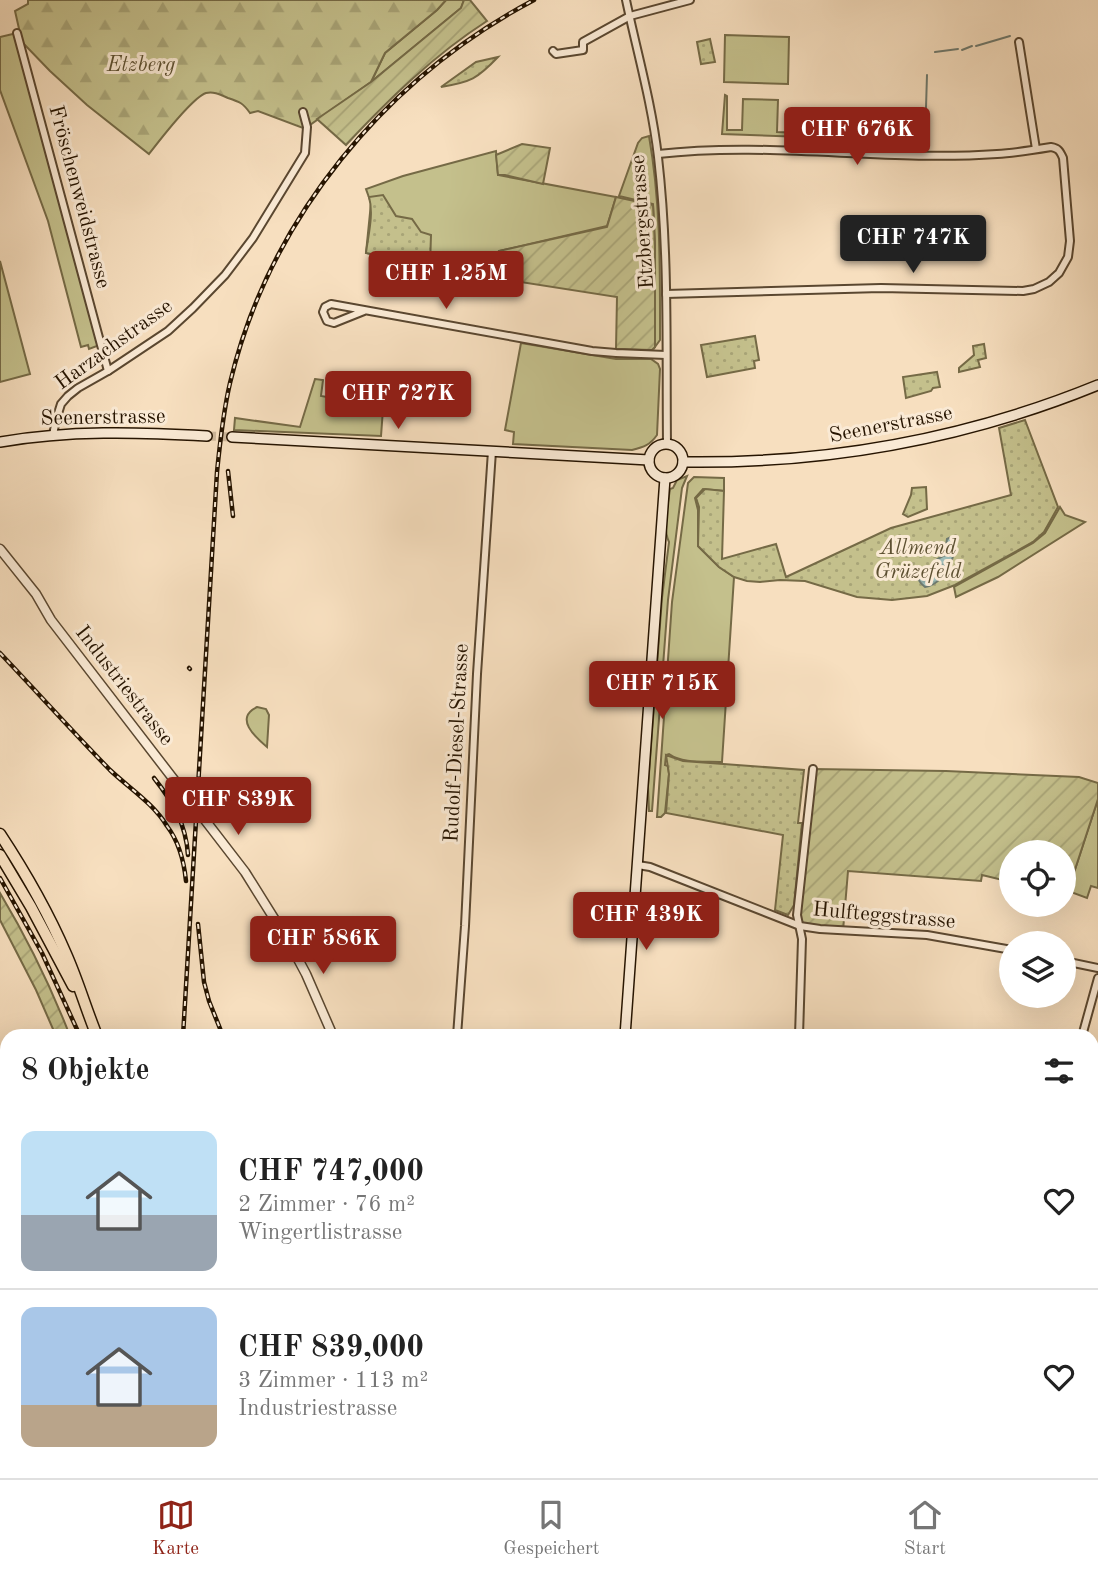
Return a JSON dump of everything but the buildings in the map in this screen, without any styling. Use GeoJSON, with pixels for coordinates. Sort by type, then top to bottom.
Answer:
{"type":"FeatureCollection","features":[{"type":"Feature","properties":{"kind":"main road","name":"Seenerstrasse"},"geometry":{"type":"LineString","coordinates":[[683,462],[743,463],[800,459],[909,443],[1030,411],[1098,385]]}},
{"type":"Feature","properties":{"kind":"main road","name":"Seenerstrasse"},"geometry":{"type":"LineString","coordinates":[[0,442],[53,435],[141,433],[207,436]]}},
{"type":"Feature","properties":{"kind":"main road"},"geometry":{"type":"LineString","coordinates":[[232,437],[649,460]]}},
{"type":"Feature","properties":{"kind":"main road"},"geometry":{"type":"LineString","coordinates":[[667,444],[677,447],[683,462],[676,476],[665,478],[652,470],[649,460],[657,446],[667,444]]}},
{"type":"Feature","properties":{"kind":"main road"},"geometry":{"type":"LineString","coordinates":[[626,1029],[665,478]]}},
{"type":"Feature","properties":{"kind":"main road"},"geometry":{"type":"LineString","coordinates":[[0,834],[57,934],[94,1029]]}},
{"type":"Feature","properties":{"kind":"main road"},"geometry":{"type":"LineString","coordinates":[[0,855],[84,1004]]}},
{"type":"Feature","properties":{"kind":"street","name":"Etzbergstrasse"},"geometry":{"type":"LineString","coordinates":[[626,0],[658,155],[665,246],[667,444]]}},
{"type":"Feature","properties":{"kind":"street"},"geometry":{"type":"LineString","coordinates":[[553,51],[556,54],[583,50],[583,42],[629,16],[690,0]]}},
{"type":"Feature","properties":{"kind":"street","name":"Fröschenweidstrasse"},"geometry":{"type":"LineString","coordinates":[[17,33],[108,371]]}},
{"type":"Feature","properties":{"kind":"street"},"geometry":{"type":"LineString","coordinates":[[1019,42],[1036,149]]}},
{"type":"Feature","properties":{"kind":"street","name":"Harzachstrasse"},"geometry":{"type":"LineString","coordinates":[[53,435],[61,404],[78,388],[167,331],[225,275],[253,238],[305,153],[307,127],[303,112]]}},
{"type":"Feature","properties":{"kind":"street"},"geometry":{"type":"LineString","coordinates":[[658,155],[686,151],[963,155],[1056,148],[1063,158],[1070,241],[1068,257],[1059,273],[1042,286],[1014,292],[881,288],[666,294]]}},
{"type":"Feature","properties":{"kind":"street"},"geometry":{"type":"LineString","coordinates":[[363,311],[334,323],[327,321],[323,313],[325,307],[331,304],[592,351],[666,355]]}},
{"type":"Feature","properties":{"kind":"street","name":"Rudolf-Diesel-Strasse"},"geometry":{"type":"LineString","coordinates":[[458,1029],[492,452]]}},
{"type":"Feature","properties":{"kind":"street","name":"Industriestrasse"},"geometry":{"type":"LineString","coordinates":[[0,549],[36,594],[41,605]]}},
{"type":"Feature","properties":{"kind":"street","name":"Industriestrasse"},"geometry":{"type":"LineString","coordinates":[[0,557],[41,605],[246,872],[295,954],[330,1029]]}},
{"type":"Feature","properties":{"kind":"street"},"geometry":{"type":"LineString","coordinates":[[799,1029],[802,939],[797,915],[813,769]]}},
{"type":"Feature","properties":{"kind":"street","name":"Hulfteggstrasse"},"geometry":{"type":"LineString","coordinates":[[638,865],[650,867],[800,926],[927,935],[999,948]]}},
{"type":"Feature","properties":{"kind":"street"},"geometry":{"type":"LineString","coordinates":[[1076,963],[1098,968]]}},
{"type":"Feature","properties":{"kind":"street"},"geometry":{"type":"LineString","coordinates":[[1084,1029],[1098,978]]}},
{"type":"Feature","properties":{"kind":"green space","name":"Etzberg"},"geometry":{"type":"Polygon","coordinates":[[[28,0],[446,0],[385,53],[371,82],[307,127],[303,128],[258,111],[250,113],[238,102],[206,93],[184,111],[149,154],[87,105],[22,42],[15,11],[28,4],[28,0]]]}},
{"type":"Feature","properties":{"kind":"green space"},"geometry":{"type":"Polygon","coordinates":[[[446,0],[464,0],[461,8],[371,82],[385,53],[446,0]]]}},
{"type":"Feature","properties":{"kind":"green space"},"geometry":{"type":"Polygon","coordinates":[[[464,0],[470,0],[487,21],[413,78],[346,145],[317,119],[371,82],[461,8],[464,0]]]}},
{"type":"Feature","properties":{"kind":"green space"},"geometry":{"type":"Polygon","coordinates":[[[17,33],[100,340],[97,346],[89,349],[88,345],[81,347],[48,221],[0,90],[0,37],[17,33]]]}},
{"type":"Feature","properties":{"kind":"green space"},"geometry":{"type":"Polygon","coordinates":[[[725,35],[789,37],[788,84],[724,82],[725,35]]]}},
{"type":"Feature","properties":{"kind":"green space"},"geometry":{"type":"Polygon","coordinates":[[[710,39],[715,62],[701,64],[697,42],[710,39]]]}},
{"type":"Feature","properties":{"kind":"green space"},"geometry":{"type":"Polygon","coordinates":[[[498,57],[473,78],[441,87],[476,62],[498,57]]]}},
{"type":"Feature","properties":{"kind":"green space"},"geometry":{"type":"Polygon","coordinates":[[[725,95],[727,130],[742,130],[743,99],[778,100],[777,132],[832,134],[832,138],[722,134],[725,95]]]}},
{"type":"Feature","properties":{"kind":"green space"},"geometry":{"type":"Polygon","coordinates":[[[649,136],[659,238],[660,340],[655,347],[653,204],[619,196],[638,143],[649,136]]]}},
{"type":"Feature","properties":{"kind":"green space"},"geometry":{"type":"Polygon","coordinates":[[[522,144],[550,148],[543,184],[498,175],[496,155],[522,144]]]}},
{"type":"Feature","properties":{"kind":"green space"},"geometry":{"type":"Polygon","coordinates":[[[496,151],[498,175],[616,197],[607,226],[499,251],[502,279],[366,253],[371,203],[366,189],[496,151]]]}},
{"type":"Feature","properties":{"kind":"green space"},"geometry":{"type":"Polygon","coordinates":[[[383,195],[396,216],[412,219],[421,232],[431,235],[430,266],[366,253],[371,218],[369,197],[383,195]]]}},
{"type":"Feature","properties":{"kind":"green space"},"geometry":{"type":"Polygon","coordinates":[[[616,197],[653,205],[655,347],[652,350],[616,349],[617,297],[502,279],[499,251],[607,227],[616,197]]]}},
{"type":"Feature","properties":{"kind":"green space"},"geometry":{"type":"Polygon","coordinates":[[[0,261],[30,374],[0,382],[0,261]]]}},
{"type":"Feature","properties":{"kind":"green space"},"geometry":{"type":"Polygon","coordinates":[[[755,336],[759,360],[754,361],[755,368],[707,377],[701,345],[755,336]]]}},
{"type":"Feature","properties":{"kind":"green space"},"geometry":{"type":"Polygon","coordinates":[[[521,343],[616,359],[651,359],[660,369],[657,435],[646,445],[632,450],[513,444],[514,432],[505,430],[521,343]]]}},
{"type":"Feature","properties":{"kind":"green space"},"geometry":{"type":"Polygon","coordinates":[[[984,344],[986,358],[978,360],[980,367],[959,372],[959,368],[974,355],[973,346],[984,344]]]}},
{"type":"Feature","properties":{"kind":"green space"},"geometry":{"type":"Polygon","coordinates":[[[937,372],[940,387],[906,398],[903,377],[937,372]]]}},
{"type":"Feature","properties":{"kind":"green space"},"geometry":{"type":"Polygon","coordinates":[[[315,379],[323,380],[321,396],[383,409],[381,436],[234,430],[235,418],[300,427],[315,379]]]}},
{"type":"Feature","properties":{"kind":"green space","name":"Allmend Grüzefeld"},"geometry":{"type":"Polygon","coordinates":[[[1025,420],[1058,507],[1044,532],[1033,542],[955,585],[927,596],[892,600],[857,597],[805,581],[747,581],[734,577],[719,567],[698,546],[699,507],[696,498],[705,489],[724,491],[722,559],[776,544],[786,577],[891,528],[1011,495],[999,428],[1025,420]]]}},
{"type":"Feature","properties":{"kind":"green space"},"geometry":{"type":"Polygon","coordinates":[[[687,476],[682,488],[668,600],[652,811],[649,811],[648,787],[662,598],[669,542],[666,516],[670,489],[677,480],[687,476]]]}},
{"type":"Feature","properties":{"kind":"green space"},"geometry":{"type":"Polygon","coordinates":[[[694,477],[724,478],[724,491],[703,489],[695,498],[698,510],[698,546],[719,567],[734,577],[722,762],[687,761],[666,755],[665,765],[668,766],[669,774],[665,813],[657,817],[672,602],[688,483],[694,477]]]}},
{"type":"Feature","properties":{"kind":"green space"},"geometry":{"type":"Polygon","coordinates":[[[926,487],[927,509],[908,517],[903,514],[912,488],[926,487]]]}},
{"type":"Feature","properties":{"kind":"green space"},"geometry":{"type":"Polygon","coordinates":[[[1060,507],[1065,515],[1085,522],[998,577],[956,597],[954,587],[1033,543],[1045,533],[1060,507]]]}},
{"type":"Feature","properties":{"kind":"green space"},"geometry":{"type":"Polygon","coordinates":[[[257,707],[266,709],[269,715],[267,747],[252,733],[247,722],[250,711],[257,707]]]}},
{"type":"Feature","properties":{"kind":"green space"},"geometry":{"type":"Polygon","coordinates":[[[666,755],[683,761],[804,770],[794,905],[788,915],[775,910],[783,835],[666,813],[669,774],[666,755]]]}},
{"type":"Feature","properties":{"kind":"green space"},"geometry":{"type":"Polygon","coordinates":[[[813,769],[1079,777],[1098,783],[1098,799],[1076,866],[1076,840],[999,840],[999,879],[982,875],[981,881],[848,871],[843,931],[800,926],[797,915],[813,769]]]}},
{"type":"Feature","properties":{"kind":"green space"},"geometry":{"type":"Polygon","coordinates":[[[1098,799],[1098,888],[1091,886],[1087,898],[1076,894],[1076,866],[1098,799]]]}},
{"type":"Feature","properties":{"kind":"green space"},"geometry":{"type":"Polygon","coordinates":[[[0,893],[38,963],[67,1029],[53,1029],[0,920],[0,893]]]}},
{"type":"Feature","properties":{"kind":"water"},"geometry":{"type":"Polygon","coordinates":[[[955,538],[955,545],[948,568],[938,581],[925,587],[918,577],[935,560],[947,554],[947,539],[955,538]]]}},
{"type":"Feature","properties":{"kind":"waterway"},"geometry":{"type":"LineString","coordinates":[[976,46],[1010,36]]}},
{"type":"Feature","properties":{"kind":"waterway"},"geometry":{"type":"LineString","coordinates":[[962,50],[972,46]]}},
{"type":"Feature","properties":{"kind":"waterway"},"geometry":{"type":"LineString","coordinates":[[935,52],[958,49]]}},
{"type":"Feature","properties":{"kind":"waterway"},"geometry":{"type":"LineString","coordinates":[[925,140],[927,75]]}},
{"type":"Feature","properties":{"kind":"tunnel"},"geometry":{"type":"LineString","coordinates":[[207,436],[232,437]]}},
{"type":"Feature","properties":{"kind":"railway"},"geometry":{"type":"LineString","coordinates":[[183,1029],[217,472],[230,383],[248,323],[273,265],[304,210],[341,159],[383,112],[430,70],[480,32],[534,0]]}},
{"type":"Feature","properties":{"kind":"railway"},"geometry":{"type":"LineString","coordinates":[[228,471],[233,516]]}},
{"type":"Feature","properties":{"kind":"railway"},"geometry":{"type":"LineString","coordinates":[[0,653],[110,770],[161,818],[178,845],[186,881]]}},
{"type":"Feature","properties":{"kind":"railway"},"geometry":{"type":"LineString","coordinates":[[154,778],[177,814],[185,833],[188,855]]}},
{"type":"Feature","properties":{"kind":"railway"},"geometry":{"type":"LineString","coordinates":[[0,878],[42,953],[77,1029]]}},
{"type":"Feature","properties":{"kind":"railway"},"geometry":{"type":"LineString","coordinates":[[198,924],[204,982],[220,1029]]}}]}
